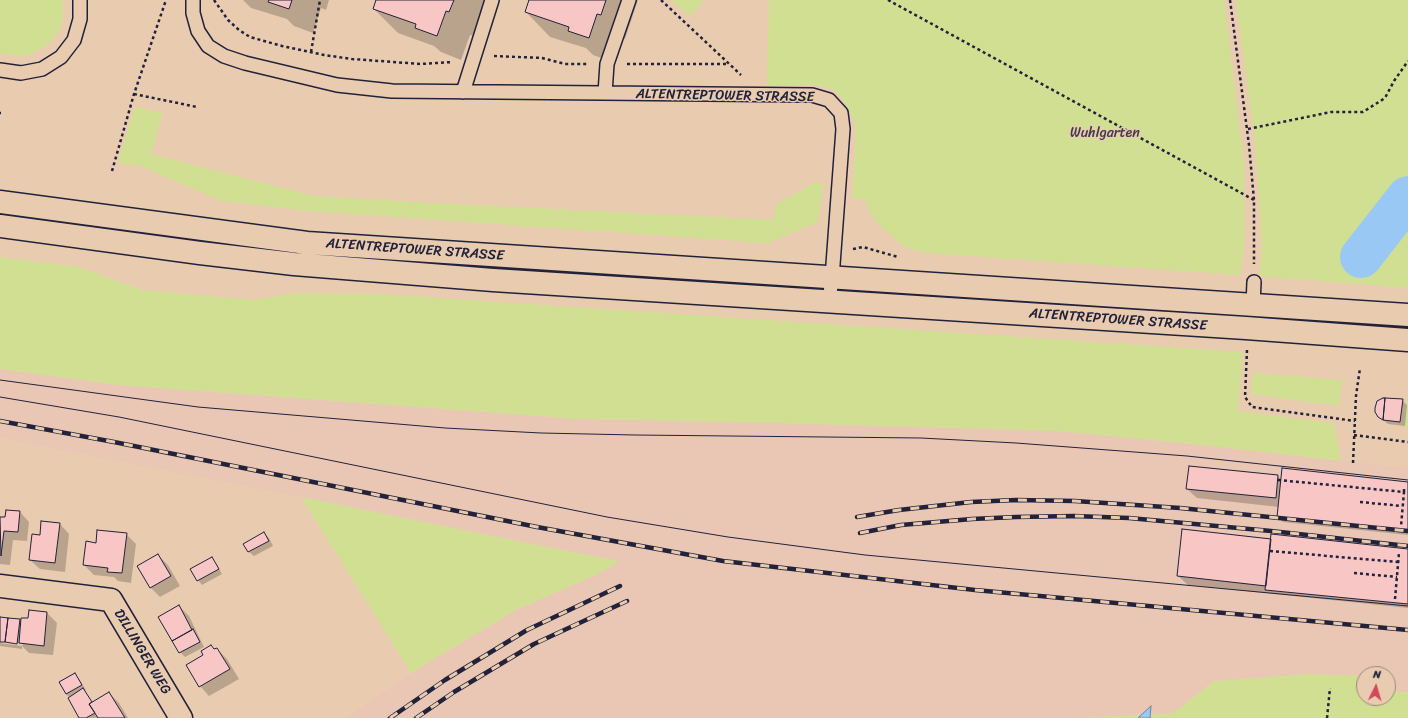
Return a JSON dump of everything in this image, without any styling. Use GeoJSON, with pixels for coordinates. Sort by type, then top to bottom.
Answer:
{"type":"FeatureCollection","features":[{"type":"Feature","properties":{"kind":"main road","name":"ALTENTREPTOWER STRASSE"},"geometry":{"type":"LineString","coordinates":[[0,202],[307,243],[1408,315]]}},
{"type":"Feature","properties":{"kind":"main road","name":"ALTENTREPTOWER STRASSE"},"geometry":{"type":"LineString","coordinates":[[0,226],[294,264],[493,280],[1246,328],[1408,340]]}},
{"type":"Feature","properties":{"kind":"main road","name":"DILLINGER WEG"},"geometry":{"type":"LineString","coordinates":[[0,586],[111,600],[181,718]]}},
{"type":"Feature","properties":{"kind":"lane"},"geometry":{"type":"LineString","coordinates":[[0,70],[21,73],[42,69],[61,57],[74,40],[80,19],[80,0]]}},
{"type":"Feature","properties":{"kind":"lane","name":"ALTENTREPTOWER STRASSE"},"geometry":{"type":"LineString","coordinates":[[193,0],[193,14],[198,31],[208,46],[224,56],[245,64],[337,85],[392,91],[812,95],[829,100],[841,113],[843,129],[829,301]]}},
{"type":"Feature","properties":{"kind":"lane"},"geometry":{"type":"LineString","coordinates":[[463,92],[492,0]]}},
{"type":"Feature","properties":{"kind":"lane"},"geometry":{"type":"LineString","coordinates":[[605,93],[607,64],[629,0]]}},
{"type":"Feature","properties":{"kind":"lane"},"geometry":{"type":"LineString","coordinates":[[1253,305],[1254,282]]}},
{"type":"Feature","properties":{"kind":"path"},"geometry":{"type":"LineString","coordinates":[[112,172],[134,94],[166,0]]}},
{"type":"Feature","properties":{"kind":"path"},"geometry":{"type":"LineString","coordinates":[[214,0],[228,20],[239,30],[250,37],[282,46],[352,59],[421,64],[456,62]]}},
{"type":"Feature","properties":{"kind":"path"},"geometry":{"type":"LineString","coordinates":[[311,52],[320,0]]}},
{"type":"Feature","properties":{"kind":"path"},"geometry":{"type":"LineString","coordinates":[[661,0],[761,95]]}},
{"type":"Feature","properties":{"kind":"path"},"geometry":{"type":"LineString","coordinates":[[888,0],[1254,200]]}},
{"type":"Feature","properties":{"kind":"path"},"geometry":{"type":"LineString","coordinates":[[1230,0],[1248,129],[1254,200],[1254,282]]}},
{"type":"Feature","properties":{"kind":"path"},"geometry":{"type":"LineString","coordinates":[[1248,129],[1331,112],[1363,112],[1385,98],[1394,81],[1408,61]]}},
{"type":"Feature","properties":{"kind":"path"},"geometry":{"type":"LineString","coordinates":[[134,94],[197,107]]}},
{"type":"Feature","properties":{"kind":"path"},"geometry":{"type":"LineString","coordinates":[[1248,350],[1245,397],[1252,407],[1355,421]]}},
{"type":"Feature","properties":{"kind":"path"},"geometry":{"type":"LineString","coordinates":[[1353,462],[1360,368]]}},
{"type":"Feature","properties":{"kind":"path"},"geometry":{"type":"LineString","coordinates":[[1354,435],[1408,442]]}},
{"type":"Feature","properties":{"kind":"path"},"geometry":{"type":"LineString","coordinates":[[1278,480],[1404,492]]}},
{"type":"Feature","properties":{"kind":"path"},"geometry":{"type":"LineString","coordinates":[[1401,526],[1404,487]]}},
{"type":"Feature","properties":{"kind":"path"},"geometry":{"type":"LineString","coordinates":[[1360,502],[1402,506]]}},
{"type":"Feature","properties":{"kind":"path"},"geometry":{"type":"LineString","coordinates":[[1270,550],[1398,562]]}},
{"type":"Feature","properties":{"kind":"path"},"geometry":{"type":"LineString","coordinates":[[1395,598],[1399,553]]}},
{"type":"Feature","properties":{"kind":"path"},"geometry":{"type":"LineString","coordinates":[[1354,573],[1396,577]]}},
{"type":"Feature","properties":{"kind":"path"},"geometry":{"type":"LineString","coordinates":[[1327,718],[1330,688]]}},
{"type":"Feature","properties":{"kind":"shaded area"},"geometry":{"type":"Polygon","coordinates":[[[0,369],[119,385],[579,419],[1057,431],[1194,444],[1408,468],[1408,692],[1396,691],[1396,666],[1356,666],[1356,676],[1214,681],[1173,713],[1083,718],[346,718],[411,673],[514,611],[602,572],[618,561],[0,438],[0,369]]]}},
{"type":"Feature","properties":{"kind":"green space"},"geometry":{"type":"Polygon","coordinates":[[[0,0],[63,0],[63,18],[61,28],[49,44],[32,54],[13,56],[0,53],[0,0]]]}},
{"type":"Feature","properties":{"kind":"green space"},"geometry":{"type":"Polygon","coordinates":[[[671,0],[704,0],[690,16],[671,0]]]}},
{"type":"Feature","properties":{"kind":"green space","name":"Wuhlgarten"},"geometry":{"type":"Polygon","coordinates":[[[769,0],[1224,0],[1244,164],[1244,247],[1240,275],[927,253],[904,247],[875,221],[864,199],[852,198],[856,131],[854,120],[842,98],[827,87],[821,86],[767,86],[769,0]]]}},
{"type":"Feature","properties":{"kind":"green space"},"geometry":{"type":"Polygon","coordinates":[[[1236,0],[1408,0],[1408,288],[1259,276],[1262,248],[1255,140],[1236,0]]]}},
{"type":"Feature","properties":{"kind":"green space"},"geometry":{"type":"Polygon","coordinates":[[[135,107],[163,113],[151,154],[314,196],[774,220],[776,205],[815,182],[823,184],[819,218],[816,223],[768,243],[309,211],[222,201],[140,166],[121,164],[119,157],[135,107]]]}},
{"type":"Feature","properties":{"kind":"green space"},"geometry":{"type":"Polygon","coordinates":[[[47,215],[492,262],[491,271],[273,253],[46,223],[47,215]]]}},
{"type":"Feature","properties":{"kind":"green space"},"geometry":{"type":"Polygon","coordinates":[[[0,257],[79,267],[142,290],[252,300],[299,293],[379,294],[1243,352],[1238,411],[1334,423],[1341,461],[1194,444],[1057,431],[579,419],[119,385],[0,369],[0,257]]]}},
{"type":"Feature","properties":{"kind":"green space"},"geometry":{"type":"Polygon","coordinates":[[[912,290],[985,295],[985,299],[990,299],[990,296],[1354,318],[1353,327],[911,299],[912,290]]]}},
{"type":"Feature","properties":{"kind":"green space"},"geometry":{"type":"Polygon","coordinates":[[[1374,318],[1408,321],[1408,329],[1374,327],[1374,318]]]}},
{"type":"Feature","properties":{"kind":"green space"},"geometry":{"type":"Polygon","coordinates":[[[1253,373],[1342,380],[1339,406],[1251,394],[1253,373]]]}},
{"type":"Feature","properties":{"kind":"green space"},"geometry":{"type":"Polygon","coordinates":[[[1408,393],[1408,427],[1404,426],[1408,393]]]}},
{"type":"Feature","properties":{"kind":"green space"},"geometry":{"type":"Polygon","coordinates":[[[301,497],[619,561],[602,572],[514,611],[411,673],[301,497]]]}},
{"type":"Feature","properties":{"kind":"green space"},"geometry":{"type":"Polygon","coordinates":[[[1309,674],[1356,676],[1356,706],[1396,706],[1396,691],[1408,692],[1408,718],[1083,718],[1173,713],[1214,681],[1309,674]]]}},
{"type":"Feature","properties":{"kind":"water"},"geometry":{"type":"Polygon","coordinates":[[[1151,706],[1150,718],[1138,718],[1151,706]]]}},
{"type":"Feature","properties":{"kind":"building"},"geometry":{"type":"Polygon","coordinates":[[[269,0],[292,0],[289,9],[268,2],[269,0]]]}},
{"type":"Feature","properties":{"kind":"building"},"geometry":{"type":"Polygon","coordinates":[[[376,0],[454,0],[449,12],[446,11],[437,36],[415,28],[416,24],[373,9],[376,0]]]}},
{"type":"Feature","properties":{"kind":"building"},"geometry":{"type":"Polygon","coordinates":[[[529,0],[606,0],[601,15],[597,14],[589,38],[568,31],[569,27],[525,12],[529,0]]]}},
{"type":"Feature","properties":{"kind":"building"},"geometry":{"type":"Polygon","coordinates":[[[1385,398],[1383,420],[1378,417],[1375,412],[1375,408],[1377,401],[1385,398]]]}},
{"type":"Feature","properties":{"kind":"building"},"geometry":{"type":"Polygon","coordinates":[[[1385,398],[1403,399],[1400,422],[1383,420],[1385,398]]]}},
{"type":"Feature","properties":{"kind":"building"},"geometry":{"type":"Polygon","coordinates":[[[1189,466],[1278,475],[1276,498],[1186,489],[1189,466]]]}},
{"type":"Feature","properties":{"kind":"building"},"geometry":{"type":"Polygon","coordinates":[[[1282,468],[1408,482],[1408,532],[1277,517],[1282,468]]]}},
{"type":"Feature","properties":{"kind":"building"},"geometry":{"type":"Polygon","coordinates":[[[6,510],[20,511],[18,532],[4,531],[1,556],[0,517],[5,517],[6,510]]]}},
{"type":"Feature","properties":{"kind":"building"},"geometry":{"type":"Polygon","coordinates":[[[41,521],[60,523],[55,563],[29,560],[32,534],[40,535],[41,521]]]}},
{"type":"Feature","properties":{"kind":"building"},"geometry":{"type":"Polygon","coordinates":[[[1182,529],[1271,539],[1266,586],[1177,576],[1182,529]]]}},
{"type":"Feature","properties":{"kind":"building"},"geometry":{"type":"Polygon","coordinates":[[[97,530],[127,533],[122,573],[107,572],[108,568],[83,565],[86,541],[96,543],[97,530]]]}},
{"type":"Feature","properties":{"kind":"building"},"geometry":{"type":"Polygon","coordinates":[[[264,532],[269,541],[248,552],[243,544],[264,532]]]}},
{"type":"Feature","properties":{"kind":"building"},"geometry":{"type":"Polygon","coordinates":[[[1271,534],[1408,549],[1408,604],[1265,590],[1271,534]]]}},
{"type":"Feature","properties":{"kind":"building"},"geometry":{"type":"Polygon","coordinates":[[[158,554],[171,576],[150,588],[137,566],[158,554]]]}},
{"type":"Feature","properties":{"kind":"building"},"geometry":{"type":"Polygon","coordinates":[[[212,557],[219,569],[197,581],[190,569],[212,557]]]}},
{"type":"Feature","properties":{"kind":"building"},"geometry":{"type":"Polygon","coordinates":[[[179,605],[192,630],[172,641],[158,617],[179,605]]]}},
{"type":"Feature","properties":{"kind":"building"},"geometry":{"type":"Polygon","coordinates":[[[29,610],[47,612],[44,646],[19,643],[21,618],[28,618],[29,610]]]}},
{"type":"Feature","properties":{"kind":"building"},"geometry":{"type":"Polygon","coordinates":[[[0,617],[8,618],[5,642],[0,642],[0,617]]]}},
{"type":"Feature","properties":{"kind":"building"},"geometry":{"type":"Polygon","coordinates":[[[8,618],[20,619],[17,644],[5,642],[8,618]]]}},
{"type":"Feature","properties":{"kind":"building"},"geometry":{"type":"Polygon","coordinates":[[[193,629],[200,642],[179,653],[172,641],[193,629]]]}},
{"type":"Feature","properties":{"kind":"building"},"geometry":{"type":"Polygon","coordinates":[[[211,645],[214,649],[217,648],[230,669],[199,687],[186,665],[203,655],[201,651],[211,645]]]}},
{"type":"Feature","properties":{"kind":"building"},"geometry":{"type":"Polygon","coordinates":[[[75,673],[82,685],[66,694],[59,682],[75,673]]]}},
{"type":"Feature","properties":{"kind":"building"},"geometry":{"type":"Polygon","coordinates":[[[83,688],[92,702],[89,704],[95,713],[86,718],[79,718],[68,698],[83,688]]]}},
{"type":"Feature","properties":{"kind":"building"},"geometry":{"type":"Polygon","coordinates":[[[109,692],[125,718],[98,718],[89,704],[109,692]]]}},
{"type":"Feature","properties":{"kind":"waterway"},"geometry":{"type":"LineString","coordinates":[[1361,257],[1408,197]]}},
{"type":"Feature","properties":{"kind":"tram line"},"geometry":{"type":"LineString","coordinates":[[0,380],[198,407],[445,428],[541,433],[635,435],[921,438],[1016,443],[1187,456],[1408,480]]}},
{"type":"Feature","properties":{"kind":"tram line"},"geometry":{"type":"LineString","coordinates":[[0,397],[119,417],[607,517],[728,537],[865,555],[1408,606]]}},
{"type":"Feature","properties":{"kind":"railway"},"geometry":{"type":"LineString","coordinates":[[0,421],[114,442],[537,527],[723,561],[975,590],[1408,630]]}},
{"type":"Feature","properties":{"kind":"railway"},"geometry":{"type":"LineString","coordinates":[[857,517],[899,510],[971,502],[1016,500],[1075,501],[1180,508],[1408,531]]}},
{"type":"Feature","properties":{"kind":"railway"},"geometry":{"type":"LineString","coordinates":[[860,533],[901,525],[972,519],[1074,516],[1129,518],[1271,531],[1408,546]]}},
{"type":"Feature","properties":{"kind":"railway"},"geometry":{"type":"LineString","coordinates":[[390,718],[445,680],[527,630],[620,586]]}},
{"type":"Feature","properties":{"kind":"railway"},"geometry":{"type":"LineString","coordinates":[[416,718],[454,692],[534,644],[627,601]]}}]}
